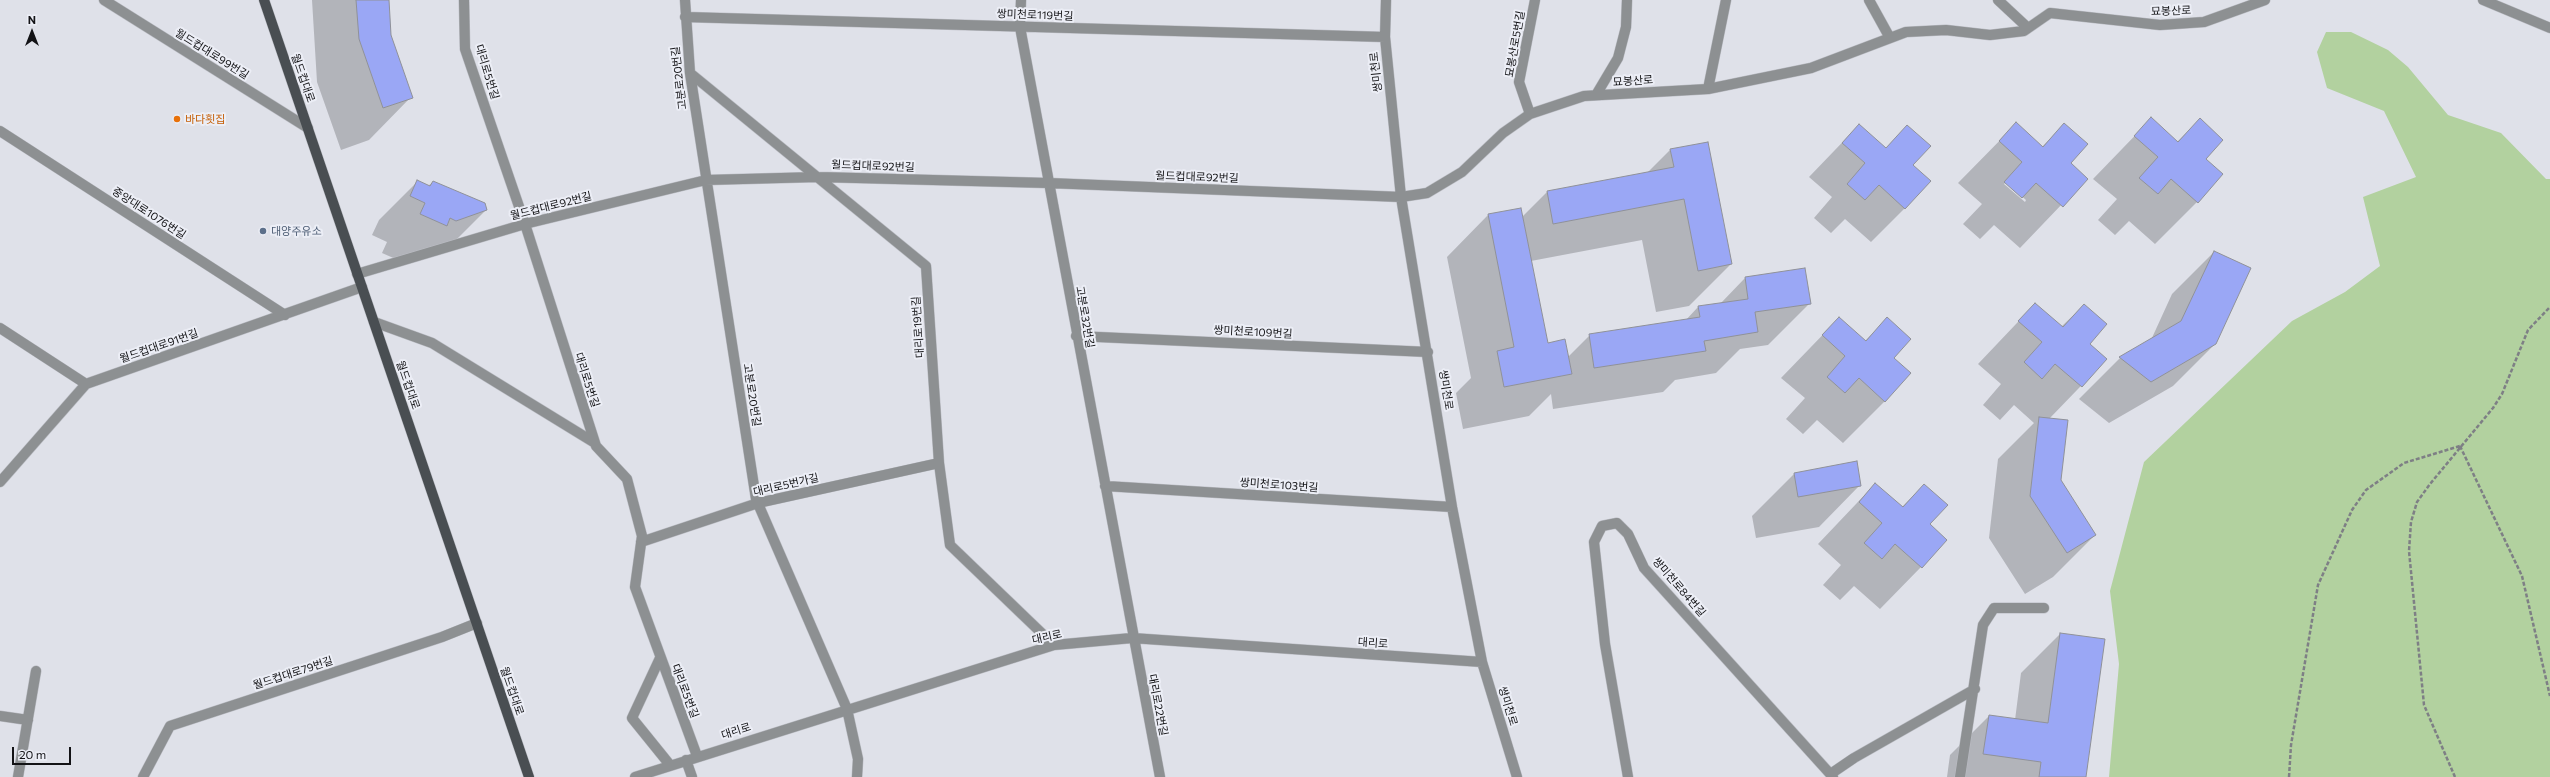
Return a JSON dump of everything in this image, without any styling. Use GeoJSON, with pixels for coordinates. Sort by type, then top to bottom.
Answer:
{"type":"FeatureCollection","features":[{"type":"Feature","properties":{"kind":"main road","name":"월드컵대로"},"geometry":{"type":"LineString","coordinates":[[264,0],[529,777]]}},
{"type":"Feature","properties":{"kind":"street","name":"월드컵대로99번길"},"geometry":{"type":"LineString","coordinates":[[104,0],[308,128]]}},
{"type":"Feature","properties":{"kind":"street","name":"대리로5번길"},"geometry":{"type":"LineString","coordinates":[[464,0],[465,49],[525,224],[595,443],[627,480],[642,536],[635,587],[697,756]]}},
{"type":"Feature","properties":{"kind":"street","name":"고분로20번길"},"geometry":{"type":"LineString","coordinates":[[685,0],[690,73],[758,503],[847,709],[858,759],[857,777]]}},
{"type":"Feature","properties":{"kind":"street","name":"고분로32번길"},"geometry":{"type":"LineString","coordinates":[[1021,0],[1020,27],[1132,638]]}},
{"type":"Feature","properties":{"kind":"street","name":"쌍미천로"},"geometry":{"type":"LineString","coordinates":[[1386,0],[1385,37],[1401,198],[1428,352],[1452,507],[1482,662],[1517,777]]}},
{"type":"Feature","properties":{"kind":"street","name":"묘봉산로5번길"},"geometry":{"type":"LineString","coordinates":[[1530,114],[1519,82],[1535,0]]}},
{"type":"Feature","properties":{"kind":"street"},"geometry":{"type":"LineString","coordinates":[[1596,95],[1618,58],[1626,27],[1627,0]]}},
{"type":"Feature","properties":{"kind":"street"},"geometry":{"type":"LineString","coordinates":[[1708,89],[1726,0]]}},
{"type":"Feature","properties":{"kind":"street"},"geometry":{"type":"LineString","coordinates":[[1869,0],[1890,38]]}},
{"type":"Feature","properties":{"kind":"street"},"geometry":{"type":"LineString","coordinates":[[1998,0],[2028,28]]}},
{"type":"Feature","properties":{"kind":"street","name":"묘봉산로"},"geometry":{"type":"LineString","coordinates":[[1401,198],[1427,193],[1462,172],[1503,133],[1530,114],[1584,96],[1708,89],[1811,68],[1906,32],[1946,30],[1990,34],[2024,31],[2050,13],[2160,25],[2204,22],[2265,0]]}},
{"type":"Feature","properties":{"kind":"street"},"geometry":{"type":"LineString","coordinates":[[2483,0],[2550,28]]}},
{"type":"Feature","properties":{"kind":"street","name":"쌍미천로119번길"},"geometry":{"type":"LineString","coordinates":[[685,17],[1385,37]]}},
{"type":"Feature","properties":{"kind":"street","name":"대리로19번길"},"geometry":{"type":"LineString","coordinates":[[690,73],[926,266],[939,463],[950,545],[1054,645]]}},
{"type":"Feature","properties":{"kind":"street","name":"중앙대로1076번길"},"geometry":{"type":"LineString","coordinates":[[0,131],[285,315]]}},
{"type":"Feature","properties":{"kind":"street","name":"월드컵대로92번길"},"geometry":{"type":"LineString","coordinates":[[357,274],[525,224],[706,180],[818,177],[1048,183],[1401,198]]}},
{"type":"Feature","properties":{"kind":"street","name":"월드컵대로91번길"},"geometry":{"type":"LineString","coordinates":[[0,482],[86,384],[362,287]]}},
{"type":"Feature","properties":{"kind":"street"},"geometry":{"type":"LineString","coordinates":[[374,322],[432,343],[595,443]]}},
{"type":"Feature","properties":{"kind":"street"},"geometry":{"type":"LineString","coordinates":[[0,328],[86,384]]}},
{"type":"Feature","properties":{"kind":"street","name":"쌍미천로109번길"},"geometry":{"type":"LineString","coordinates":[[1076,336],[1428,352]]}},
{"type":"Feature","properties":{"kind":"street","name":"대리로5번가길"},"geometry":{"type":"LineString","coordinates":[[641,542],[758,503],[939,463]]}},
{"type":"Feature","properties":{"kind":"street","name":"쌍미천로103번길"},"geometry":{"type":"LineString","coordinates":[[1105,486],[1452,507]]}},
{"type":"Feature","properties":{"kind":"street","name":"쌍미천로84번길"},"geometry":{"type":"LineString","coordinates":[[1628,777],[1605,644],[1594,542],[1602,526],[1617,523],[1628,534],[1644,568],[1833,775],[1854,758],[1975,689]]}},
{"type":"Feature","properties":{"kind":"street"},"geometry":{"type":"LineString","coordinates":[[1960,777],[1975,689],[1983,625],[1994,608],[2044,608]]}},
{"type":"Feature","properties":{"kind":"street","name":"월드컵대로79번길"},"geometry":{"type":"LineString","coordinates":[[143,777],[170,726],[442,637],[477,623]]}},
{"type":"Feature","properties":{"kind":"street","name":"대리로"},"geometry":{"type":"LineString","coordinates":[[635,777],[697,756],[1054,645],[1132,638],[1482,662]]}},
{"type":"Feature","properties":{"kind":"street","name":"대리로22번길"},"geometry":{"type":"LineString","coordinates":[[1132,638],[1160,777]]}},
{"type":"Feature","properties":{"kind":"street"},"geometry":{"type":"LineString","coordinates":[[660,658],[632,718],[670,765]]}},
{"type":"Feature","properties":{"kind":"street"},"geometry":{"type":"LineString","coordinates":[[18,777],[36,671]]}},
{"type":"Feature","properties":{"kind":"street"},"geometry":{"type":"LineString","coordinates":[[0,716],[28,720]]}},
{"type":"Feature","properties":{"kind":"street"},"geometry":{"type":"LineString","coordinates":[[686,760],[692,777]]}},
{"type":"Feature","properties":{"kind":"path"},"geometry":{"type":"LineString","coordinates":[[2455,777],[2424,705],[2409,551],[2411,522],[2417,502],[2460,446],[2493,408],[2502,394],[2528,330],[2550,307]]}},
{"type":"Feature","properties":{"kind":"path"},"geometry":{"type":"LineString","coordinates":[[2460,446],[2522,576],[2550,696]]}},
{"type":"Feature","properties":{"kind":"path"},"geometry":{"type":"LineString","coordinates":[[2289,777],[2291,745],[2318,585],[2352,510],[2366,490],[2398,466],[2420,457],[2460,446]]}},
{"type":"Feature","properties":{"kind":"green space"},"geometry":{"type":"Polygon","coordinates":[[[2326,32],[2351,32],[2388,50],[2408,67],[2448,115],[2501,133],[2546,179],[2550,179],[2550,777],[2109,777],[2119,664],[2110,591],[2144,462],[2292,321],[2345,292],[2380,266],[2363,197],[2416,177],[2384,111],[2327,88],[2317,52],[2326,32]]]}},
{"type":"Feature","properties":{"kind":"building"},"geometry":{"type":"Polygon","coordinates":[[[356,0],[389,0],[391,35],[413,98],[383,108],[359,39],[356,0]]]}},
{"type":"Feature","properties":{"kind":"building"},"geometry":{"type":"Polygon","coordinates":[[[2151,117],[2178,142],[2200,118],[2223,140],[2206,159],[2223,174],[2198,203],[2171,179],[2158,194],[2139,178],[2158,157],[2134,136],[2151,117]]]}},
{"type":"Feature","properties":{"kind":"building"},"geometry":{"type":"Polygon","coordinates":[[[2016,122],[2043,147],[2064,123],[2088,144],[2071,163],[2088,179],[2063,207],[2036,183],[2022,198],[2004,182],[2022,162],[1999,141],[2016,122]]]}},
{"type":"Feature","properties":{"kind":"building"},"geometry":{"type":"Polygon","coordinates":[[[1859,124],[1886,148],[1907,125],[1931,146],[1913,165],[1931,181],[1905,209],[1879,185],[1865,200],[1847,184],[1865,163],[1842,143],[1859,124]]]}},
{"type":"Feature","properties":{"kind":"building"},"geometry":{"type":"Polygon","coordinates":[[[1708,142],[1732,264],[1698,271],[1684,199],[1553,224],[1547,191],[1674,167],[1670,149],[1708,142]]]}},
{"type":"Feature","properties":{"kind":"building"},"geometry":{"type":"Polygon","coordinates":[[[417,180],[430,186],[433,181],[485,203],[487,210],[456,221],[450,218],[447,226],[420,214],[425,203],[410,196],[417,180]]]}},
{"type":"Feature","properties":{"kind":"building"},"geometry":{"type":"Polygon","coordinates":[[[1521,208],[1548,343],[1565,339],[1572,374],[1504,387],[1497,351],[1514,347],[1488,214],[1521,208]]]}},
{"type":"Feature","properties":{"kind":"building"},"geometry":{"type":"Polygon","coordinates":[[[2214,251],[2251,268],[2216,344],[2151,382],[2119,357],[2181,321],[2214,251]]]}},
{"type":"Feature","properties":{"kind":"building"},"geometry":{"type":"Polygon","coordinates":[[[1805,268],[1811,304],[1755,312],[1758,332],[1704,341],[1706,351],[1594,368],[1589,334],[1700,317],[1698,306],[1748,299],[1745,277],[1805,268]]]}},
{"type":"Feature","properties":{"kind":"building"},"geometry":{"type":"Polygon","coordinates":[[[2035,303],[2063,327],[2084,304],[2107,324],[2090,344],[2107,359],[2082,387],[2055,364],[2042,379],[2024,362],[2042,342],[2018,321],[2035,303]]]}},
{"type":"Feature","properties":{"kind":"building"},"geometry":{"type":"Polygon","coordinates":[[[1839,317],[1866,341],[1887,317],[1911,339],[1894,358],[1911,373],[1885,402],[1859,378],[1845,393],[1827,377],[1845,356],[1822,335],[1839,317]]]}},
{"type":"Feature","properties":{"kind":"building"},"geometry":{"type":"Polygon","coordinates":[[[2039,417],[2068,420],[2061,480],[2096,535],[2067,553],[2030,496],[2039,417]]]}},
{"type":"Feature","properties":{"kind":"building"},"geometry":{"type":"Polygon","coordinates":[[[1857,461],[1861,486],[1798,497],[1794,473],[1857,461]]]}},
{"type":"Feature","properties":{"kind":"building"},"geometry":{"type":"Polygon","coordinates":[[[1875,483],[1903,507],[1924,484],[1948,505],[1930,524],[1947,540],[1922,568],[1895,544],[1882,559],[1864,543],[1882,523],[1859,502],[1875,483]]]}},
{"type":"Feature","properties":{"kind":"building"},"geometry":{"type":"Polygon","coordinates":[[[2060,633],[2105,639],[2086,777],[2039,777],[2041,762],[1983,754],[1989,715],[2048,723],[2060,633]]]}},
{"type":"Feature","properties":{"kind":"place","name":"바다횟집"},"geometry":{"type":"Point","coordinates":[177,119]}},
{"type":"Feature","properties":{"kind":"place","name":"대양주유소"},"geometry":{"type":"Point","coordinates":[263,231]}}]}
